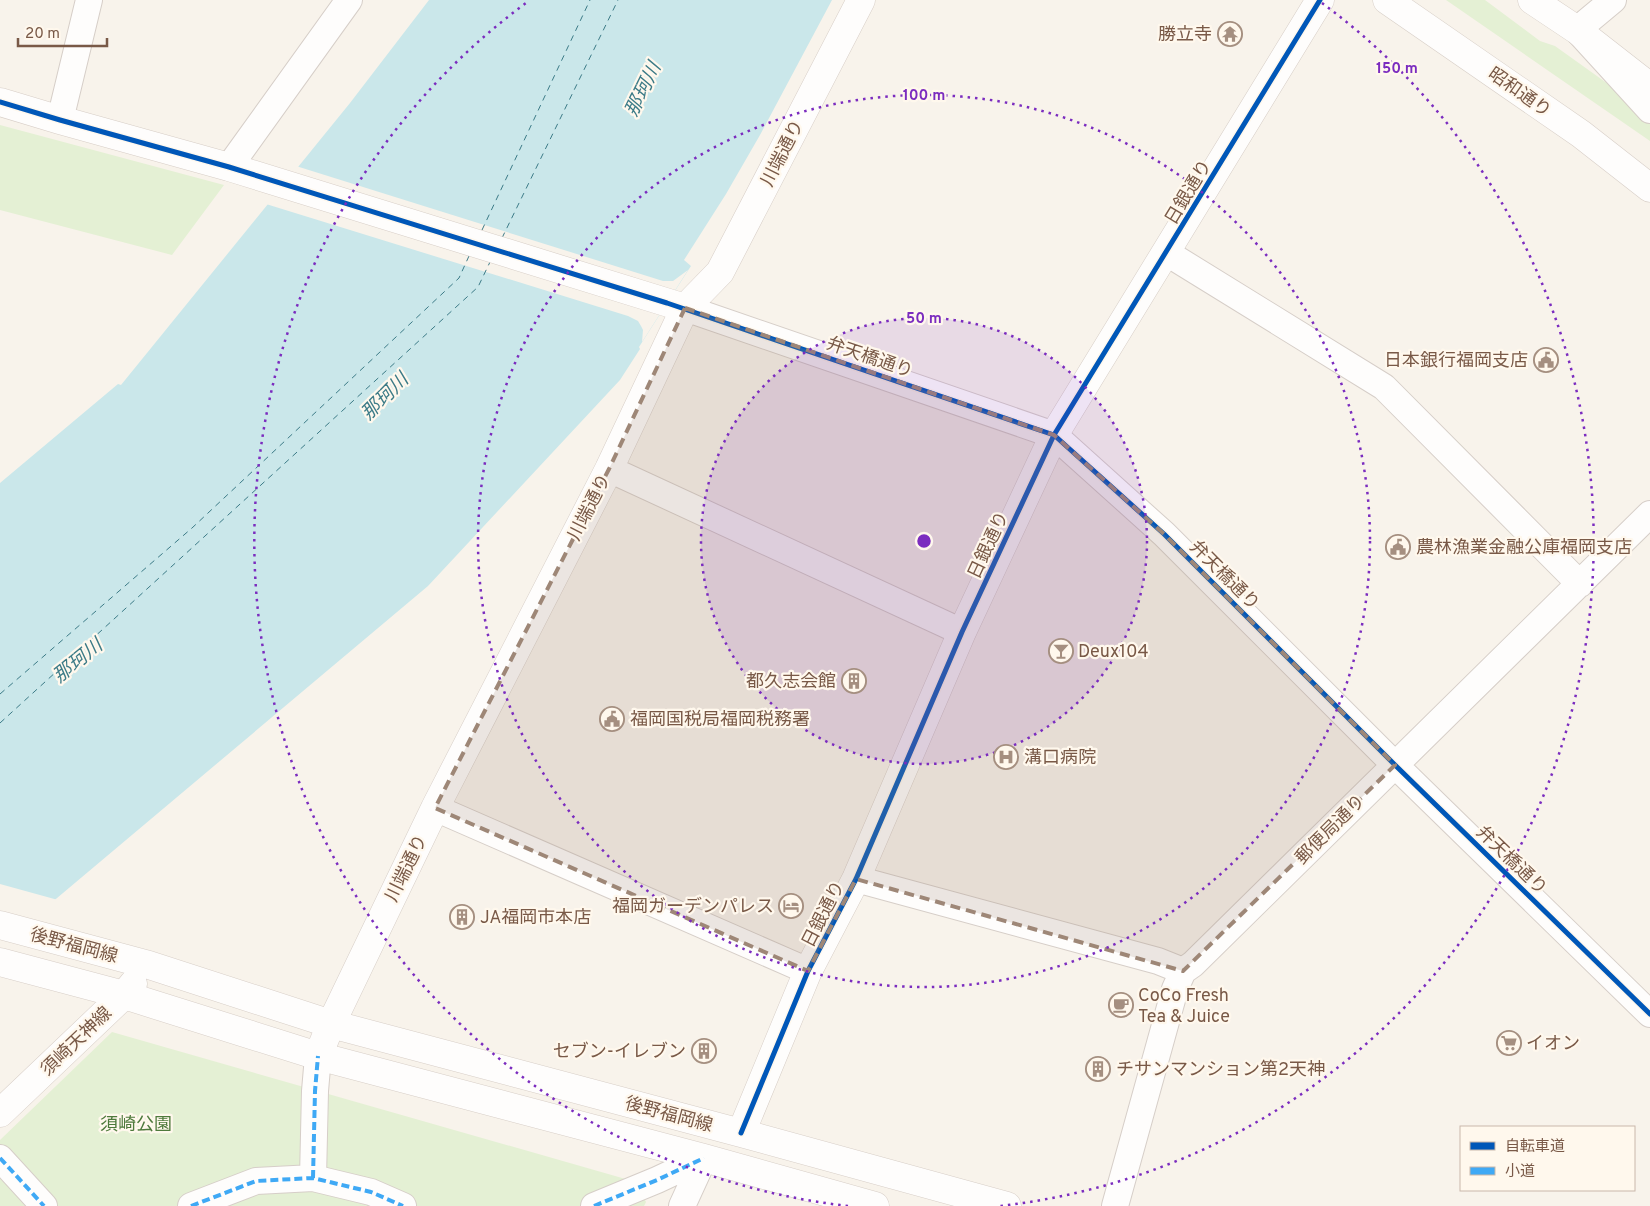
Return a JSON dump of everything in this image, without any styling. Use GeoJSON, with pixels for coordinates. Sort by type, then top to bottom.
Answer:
{"type":"FeatureCollection","features":[{"type":"Feature","properties":{"kind":"main road","name":"川端通り"},"geometry":{"type":"LineString","coordinates":[[318,1056],[331,1024],[435,808],[609,469],[676,305],[720,272],[861,0]]}},
{"type":"Feature","properties":{"kind":"main road","name":"日銀通り"},"geometry":{"type":"LineString","coordinates":[[741,1133],[808,971],[856,879],[962,632],[1054,435],[1320,0]]}},
{"type":"Feature","properties":{"kind":"main road","name":"昭和通り"},"geometry":{"type":"LineString","coordinates":[[1386,0],[1581,134],[1650,188]]}},
{"type":"Feature","properties":{"kind":"main road"},"geometry":{"type":"LineString","coordinates":[[1532,0],[1577,30],[1650,87]]}},
{"type":"Feature","properties":{"kind":"main road"},"geometry":{"type":"LineString","coordinates":[[0,102],[229,167],[676,305]]}},
{"type":"Feature","properties":{"kind":"main road","name":"後野福岡線"},"geometry":{"type":"LineString","coordinates":[[12,928],[149,965]]}},
{"type":"Feature","properties":{"kind":"main road","name":"後野福岡線"},"geometry":{"type":"LineString","coordinates":[[0,962],[124,995]]}},
{"type":"Feature","properties":{"kind":"main road"},"geometry":{"type":"LineString","coordinates":[[149,965],[331,1024]]}},
{"type":"Feature","properties":{"kind":"main road","name":"須崎天神線"},"geometry":{"type":"LineString","coordinates":[[0,1113],[124,995],[149,965]]}},
{"type":"Feature","properties":{"kind":"main road"},"geometry":{"type":"LineString","coordinates":[[124,995],[318,1056]]}},
{"type":"Feature","properties":{"kind":"main road","name":"後野福岡線"},"geometry":{"type":"LineString","coordinates":[[331,1024],[1007,1206]]}},
{"type":"Feature","properties":{"kind":"main road","name":"後野福岡線"},"geometry":{"type":"LineString","coordinates":[[318,1056],[704,1158],[875,1206]]}},
{"type":"Feature","properties":{"kind":"street"},"geometry":{"type":"LineString","coordinates":[[60,120],[89,0]]}},
{"type":"Feature","properties":{"kind":"street"},"geometry":{"type":"LineString","coordinates":[[229,167],[349,0]]}},
{"type":"Feature","properties":{"kind":"street"},"geometry":{"type":"LineString","coordinates":[[1613,0],[1577,30],[1650,110]]}},
{"type":"Feature","properties":{"kind":"street"},"geometry":{"type":"LineString","coordinates":[[1166,253],[1384,387],[1580,584]]}},
{"type":"Feature","properties":{"kind":"street","name":"弁天橋通り"},"geometry":{"type":"LineString","coordinates":[[676,305],[1054,435],[1164,534],[1395,765],[1650,1014]]}},
{"type":"Feature","properties":{"kind":"street"},"geometry":{"type":"LineString","coordinates":[[609,469],[962,632]]}},
{"type":"Feature","properties":{"kind":"street","name":"郵便局通り"},"geometry":{"type":"LineString","coordinates":[[1115,1206],[1175,989],[1183,971],[1193,964],[1650,514]]}},
{"type":"Feature","properties":{"kind":"street"},"geometry":{"type":"LineString","coordinates":[[435,808],[808,971]]}},
{"type":"Feature","properties":{"kind":"street"},"geometry":{"type":"LineString","coordinates":[[856,879],[1158,961],[1183,971]]}},
{"type":"Feature","properties":{"kind":"street"},"geometry":{"type":"LineString","coordinates":[[313,1178],[315,1091],[318,1056]]}},
{"type":"Feature","properties":{"kind":"street"},"geometry":{"type":"LineString","coordinates":[[0,1158],[44,1206]]}},
{"type":"Feature","properties":{"kind":"street"},"geometry":{"type":"LineString","coordinates":[[594,1206],[658,1180],[704,1158]]}},
{"type":"Feature","properties":{"kind":"street"},"geometry":{"type":"LineString","coordinates":[[682,1206],[704,1158]]}},
{"type":"Feature","properties":{"kind":"street"},"geometry":{"type":"LineString","coordinates":[[191,1206],[256,1181],[313,1178],[371,1192],[403,1206]]}},
{"type":"Feature","properties":{"kind":"highlighted area"},"geometry":{"type":"Polygon","coordinates":[[[685,308],[1054,435],[1164,534],[1395,765],[1183,971],[856,879],[808,971],[435,808],[609,469],[685,308]]]}},
{"type":"Feature","properties":{"kind":"green space"},"geometry":{"type":"Polygon","coordinates":[[[1446,0],[1485,0],[1540,41],[1555,46],[1650,114],[1650,141],[1446,0]]]}},
{"type":"Feature","properties":{"kind":"green space"},"geometry":{"type":"Polygon","coordinates":[[[0,125],[224,185],[172,255],[0,210],[0,125]]]}},
{"type":"Feature","properties":{"kind":"green space","name":"須崎公園"},"geometry":{"type":"Polygon","coordinates":[[[112,1032],[636,1182],[646,1202],[644,1206],[0,1206],[0,1140],[112,1032]]]}},
{"type":"Feature","properties":{"kind":"water","name":"那珂川"},"geometry":{"type":"Polygon","coordinates":[[[429,0],[832,0],[760,135],[726,194],[684,260],[691,266],[620,380],[428,586],[0,946],[0,483],[118,384],[121,385],[350,103],[429,0]]]}},
{"type":"Feature","properties":{"kind":"pier"},"geometry":{"type":"Polygon","coordinates":[[[296,166],[663,281],[673,281],[688,270],[642,342],[643,330],[641,326],[638,321],[628,316],[266,204],[296,166]]]}},
{"type":"Feature","properties":{"kind":"pier"},"geometry":{"type":"Polygon","coordinates":[[[0,884],[58,900],[0,949],[0,884]]]}},
{"type":"Feature","properties":{"kind":"ferry route"},"geometry":{"type":"LineString","coordinates":[[482,230],[590,0]]}},
{"type":"Feature","properties":{"kind":"ferry route"},"geometry":{"type":"LineString","coordinates":[[502,238],[618,0]]}},
{"type":"Feature","properties":{"kind":"ferry route"},"geometry":{"type":"LineString","coordinates":[[0,694],[192,528],[459,278],[469,256]]}},
{"type":"Feature","properties":{"kind":"ferry route"},"geometry":{"type":"LineString","coordinates":[[0,723],[478,287],[490,262]]}},
{"type":"Feature","properties":{"kind":"marked path"},"geometry":{"type":"LineString","coordinates":[[313,1178],[315,1091],[318,1056]]}},
{"type":"Feature","properties":{"kind":"marked path"},"geometry":{"type":"LineString","coordinates":[[0,1158],[44,1206]]}},
{"type":"Feature","properties":{"kind":"marked path"},"geometry":{"type":"LineString","coordinates":[[594,1206],[704,1158]]}},
{"type":"Feature","properties":{"kind":"marked path"},"geometry":{"type":"LineString","coordinates":[[191,1206],[256,1181],[313,1178],[371,1192],[403,1206]]}},
{"type":"Feature","properties":{"kind":"cycle path"},"geometry":{"type":"LineString","coordinates":[[741,1133],[808,971],[856,879],[962,632],[1054,435],[1320,0]]}},
{"type":"Feature","properties":{"kind":"cycle path"},"geometry":{"type":"LineString","coordinates":[[0,102],[229,167],[667,303],[1054,435],[1164,534],[1395,765],[1650,1014]]}},
{"type":"Feature","properties":{"kind":"place","name":"勝立寺"},"geometry":{"type":"Point","coordinates":[1230,34]}},
{"type":"Feature","properties":{"kind":"place","name":"日本銀行福岡支店"},"geometry":{"type":"Point","coordinates":[1546,360]}},
{"type":"Feature","properties":{"kind":"place","name":"農林漁業金融公庫福岡支店"},"geometry":{"type":"Point","coordinates":[1398,547]}},
{"type":"Feature","properties":{"kind":"place","name":"Deux104"},"geometry":{"type":"Point","coordinates":[1061,651]}},
{"type":"Feature","properties":{"kind":"place","name":"都久志会館"},"geometry":{"type":"Point","coordinates":[854,681]}},
{"type":"Feature","properties":{"kind":"place","name":"福岡国税局福岡税務署"},"geometry":{"type":"Point","coordinates":[612,719]}},
{"type":"Feature","properties":{"kind":"place","name":"溝口病院"},"geometry":{"type":"Point","coordinates":[1006,757]}},
{"type":"Feature","properties":{"kind":"place","name":"福岡ガーデンパレス"},"geometry":{"type":"Point","coordinates":[791,906]}},
{"type":"Feature","properties":{"kind":"place","name":"JA福岡市本店"},"geometry":{"type":"Point","coordinates":[462,917]}},
{"type":"Feature","properties":{"kind":"place","name":"CoCo Fresh Tea & Juice"},"geometry":{"type":"Point","coordinates":[1121,1005]}},
{"type":"Feature","properties":{"kind":"place","name":"イオン"},"geometry":{"type":"Point","coordinates":[1509,1043]}},
{"type":"Feature","properties":{"kind":"place","name":"セブン-イレブン"},"geometry":{"type":"Point","coordinates":[704,1051]}},
{"type":"Feature","properties":{"kind":"place","name":"チサンマンション第2天神"},"geometry":{"type":"Point","coordinates":[1098,1069]}}]}
